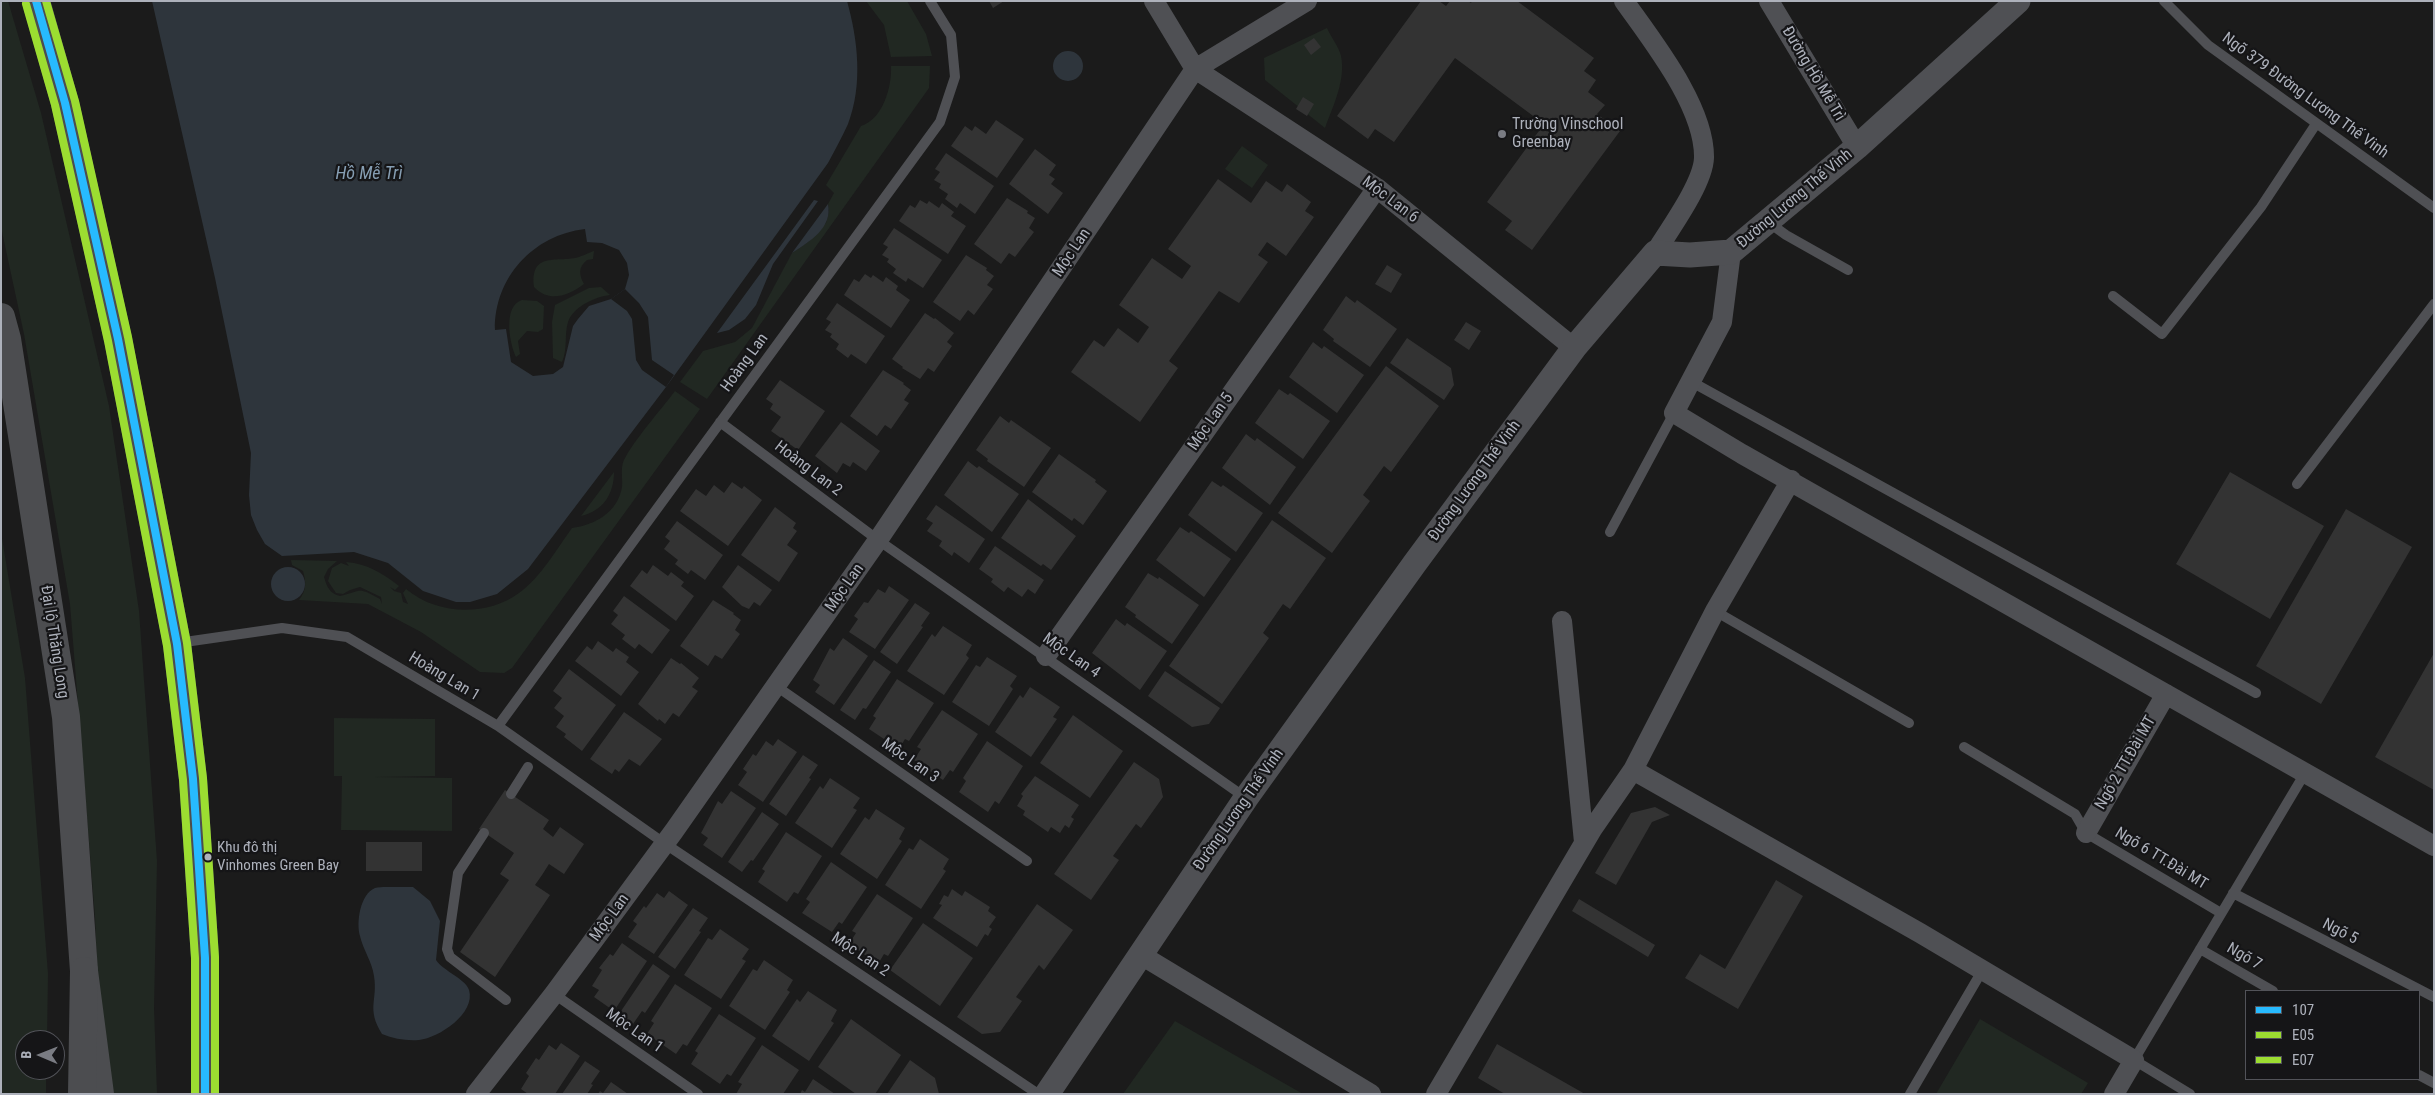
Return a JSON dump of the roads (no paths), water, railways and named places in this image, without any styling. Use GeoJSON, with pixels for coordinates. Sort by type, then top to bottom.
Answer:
{"type":"FeatureCollection","features":[{"type":"Feature","properties":{"kind":"main road"},"geometry":{"type":"LineString","coordinates":[[36,1],[65,103],[118,339],[177,644],[193,779],[205,958],[205,1094]]}},
{"type":"Feature","properties":{"kind":"main road","name":"Đại lộ Thăng Long"},"geometry":{"type":"LineString","coordinates":[[1,316],[7,339],[66,717],[84,971]]}},
{"type":"Feature","properties":{"kind":"main road"},"geometry":{"type":"LineString","coordinates":[[82,1094],[84,971]]}},
{"type":"Feature","properties":{"kind":"main road"},"geometry":{"type":"LineString","coordinates":[[84,971],[100,1094]]}},
{"type":"Feature","properties":{"kind":"street"},"geometry":{"type":"LineString","coordinates":[[1154,1],[1195,69],[1308,1]]}},
{"type":"Feature","properties":{"kind":"street"},"geometry":{"type":"LineString","coordinates":[[1624,1],[1650,37],[1696,112],[1704,159],[1693,192],[1655,253]]}},
{"type":"Feature","properties":{"kind":"street","name":"Đường Hồ Mễ Trì"},"geometry":{"type":"LineString","coordinates":[[1769,1],[1857,147]]}},
{"type":"Feature","properties":{"kind":"street","name":"Đường Lương Thế Vinh"},"geometry":{"type":"LineString","coordinates":[[1047,1094],[1246,798],[1574,348],[1655,253],[1690,255],[1731,252],[1857,147],[2018,1]]}},
{"type":"Feature","properties":{"kind":"street","name":"Mộc Lan 6"},"geometry":{"type":"LineString","coordinates":[[1195,69],[1377,188],[1574,348]]}},
{"type":"Feature","properties":{"kind":"street","name":"Mộc Lan"},"geometry":{"type":"LineString","coordinates":[[476,1094],[554,994],[776,686],[878,540],[1195,69]]}},
{"type":"Feature","properties":{"kind":"street","name":"Mộc Lan 5"},"geometry":{"type":"LineString","coordinates":[[1046,656],[1377,188]]}},
{"type":"Feature","properties":{"kind":"street"},"geometry":{"type":"LineString","coordinates":[[1731,252],[1722,322],[1674,413],[2434,846]]}},
{"type":"Feature","properties":{"kind":"street"},"geometry":{"type":"LineString","coordinates":[[1436,1094],[1584,842],[1633,770],[1715,610],[1791,480]]}},
{"type":"Feature","properties":{"kind":"street"},"geometry":{"type":"LineString","coordinates":[[1562,622],[1584,842]]}},
{"type":"Feature","properties":{"kind":"street","name":"Ngõ 2 TT.Đài MT"},"geometry":{"type":"LineString","coordinates":[[2086,832],[2166,694]]}},
{"type":"Feature","properties":{"kind":"street"},"geometry":{"type":"LineString","coordinates":[[1633,770],[1920,933],[2134,1060],[2114,1094]]}},
{"type":"Feature","properties":{"kind":"street"},"geometry":{"type":"LineString","coordinates":[[1141,955],[1371,1094]]}},
{"type":"Feature","properties":{"kind":"lane","name":"Hoàng Lan"},"geometry":{"type":"LineString","coordinates":[[498,726],[940,122],[955,77],[951,36],[930,1]]}},
{"type":"Feature","properties":{"kind":"lane","name":"Ngõ 379 Đường Lương Thế Vinh"},"geometry":{"type":"LineString","coordinates":[[2164,1],[2208,45],[2434,208]]}},
{"type":"Feature","properties":{"kind":"lane"},"geometry":{"type":"LineString","coordinates":[[2113,296],[2162,334],[2261,207],[2316,124]]}},
{"type":"Feature","properties":{"kind":"lane"},"geometry":{"type":"LineString","coordinates":[[1768,221],[1786,235],[1848,270]]}},
{"type":"Feature","properties":{"kind":"lane"},"geometry":{"type":"LineString","coordinates":[[2297,484],[2434,304]]}},
{"type":"Feature","properties":{"kind":"lane"},"geometry":{"type":"LineString","coordinates":[[1690,381],[2256,693]]}},
{"type":"Feature","properties":{"kind":"lane"},"geometry":{"type":"LineString","coordinates":[[1610,532],[1674,413]]}},
{"type":"Feature","properties":{"kind":"lane","name":"Hoàng Lan 2"},"geometry":{"type":"LineString","coordinates":[[720,422],[878,540]]}},
{"type":"Feature","properties":{"kind":"lane","name":"Mộc Lan 4"},"geometry":{"type":"LineString","coordinates":[[878,540],[1246,798]]}},
{"type":"Feature","properties":{"kind":"lane"},"geometry":{"type":"LineString","coordinates":[[1715,610],[1909,723]]}},
{"type":"Feature","properties":{"kind":"lane","name":"Hoàng Lan 1"},"geometry":{"type":"LineString","coordinates":[[177,644],[282,628],[347,637],[498,726],[664,843]]}},
{"type":"Feature","properties":{"kind":"lane","name":"Mộc Lan 3"},"geometry":{"type":"LineString","coordinates":[[776,686],[1027,861]]}},
{"type":"Feature","properties":{"kind":"lane","name":"Ngõ 6 TT.Đài MT"},"geometry":{"type":"LineString","coordinates":[[1964,747],[2075,814],[2086,832],[2222,913]]}},
{"type":"Feature","properties":{"kind":"lane"},"geometry":{"type":"LineString","coordinates":[[511,794],[528,767]]}},
{"type":"Feature","properties":{"kind":"lane"},"geometry":{"type":"LineString","coordinates":[[2190,1094],[2134,1060],[2305,773]]}},
{"type":"Feature","properties":{"kind":"lane"},"geometry":{"type":"LineString","coordinates":[[484,833],[458,873],[447,949],[450,957],[506,1000]]}},
{"type":"Feature","properties":{"kind":"lane","name":"Mộc Lan 2"},"geometry":{"type":"LineString","coordinates":[[664,843],[1038,1094]]}},
{"type":"Feature","properties":{"kind":"lane","name":"Ngõ 5"},"geometry":{"type":"LineString","coordinates":[[2233,894],[2434,997]]}},
{"type":"Feature","properties":{"kind":"lane","name":"Ngõ 7"},"geometry":{"type":"LineString","coordinates":[[2200,949],[2271,990]]}},
{"type":"Feature","properties":{"kind":"lane"},"geometry":{"type":"LineString","coordinates":[[1910,1094],[1982,971]]}},
{"type":"Feature","properties":{"kind":"lane","name":"Mộc Lan 1"},"geometry":{"type":"LineString","coordinates":[[554,994],[698,1094]]}},
{"type":"Feature","properties":{"kind":"lane"},"geometry":{"type":"LineString","coordinates":[[2420,1075],[2434,1082]]}},
{"type":"Feature","properties":{"kind":"water","name":"Hồ Mễ Trì"},"geometry":{"type":"Polygon","coordinates":[[[152,1],[847,1],[856,47],[856,94],[848,124],[828,163],[666,387],[528,569],[497,594],[470,602],[456,602],[423,591],[388,563],[354,552],[282,556],[265,544],[251,515],[249,495],[251,453],[215,278],[152,1]],[[585,229],[566,233],[549,240],[533,250],[520,262],[509,277],[501,293],[496,311],[495,330],[506,329],[511,362],[533,376],[553,374],[563,367],[573,326],[578,319],[589,306],[611,299],[625,289],[629,275],[627,263],[619,250],[602,243],[587,242],[585,229]]]}},
{"type":"Feature","properties":{"kind":"water"},"geometry":{"type":"Polygon","coordinates":[[[1068,51],[1079,55],[1083,66],[1079,77],[1068,81],[1057,77],[1053,66],[1057,55],[1068,51]]]}},
{"type":"Feature","properties":{"kind":"water"},"geometry":{"type":"Polygon","coordinates":[[[814,200],[818,201],[773,264],[756,305],[745,319],[729,330],[717,333],[814,200]]]}},
{"type":"Feature","properties":{"kind":"water"},"geometry":{"type":"Polygon","coordinates":[[[828,204],[829,213],[823,227],[812,239],[792,253],[828,204]]]}},
{"type":"Feature","properties":{"kind":"water"},"geometry":{"type":"Polygon","coordinates":[[[288,567],[300,572],[305,584],[300,596],[288,601],[276,596],[271,584],[276,572],[288,567]]]}},
{"type":"Feature","properties":{"kind":"water"},"geometry":{"type":"Polygon","coordinates":[[[386,887],[413,887],[430,901],[440,921],[436,960],[464,982],[469,990],[470,999],[467,1007],[454,1023],[436,1035],[419,1040],[405,1040],[382,1034],[373,1011],[374,976],[360,936],[359,917],[360,909],[370,891],[386,887]]]}},
{"type":"Feature","properties":{"kind":"place","name":"Trường Vinschool Greenbay"},"geometry":{"type":"Point","coordinates":[1502,134]}},
{"type":"Feature","properties":{"kind":"place","name":"Khu đô thị Vinhomes Green Bay"},"geometry":{"type":"Point","coordinates":[208,857]}}]}
